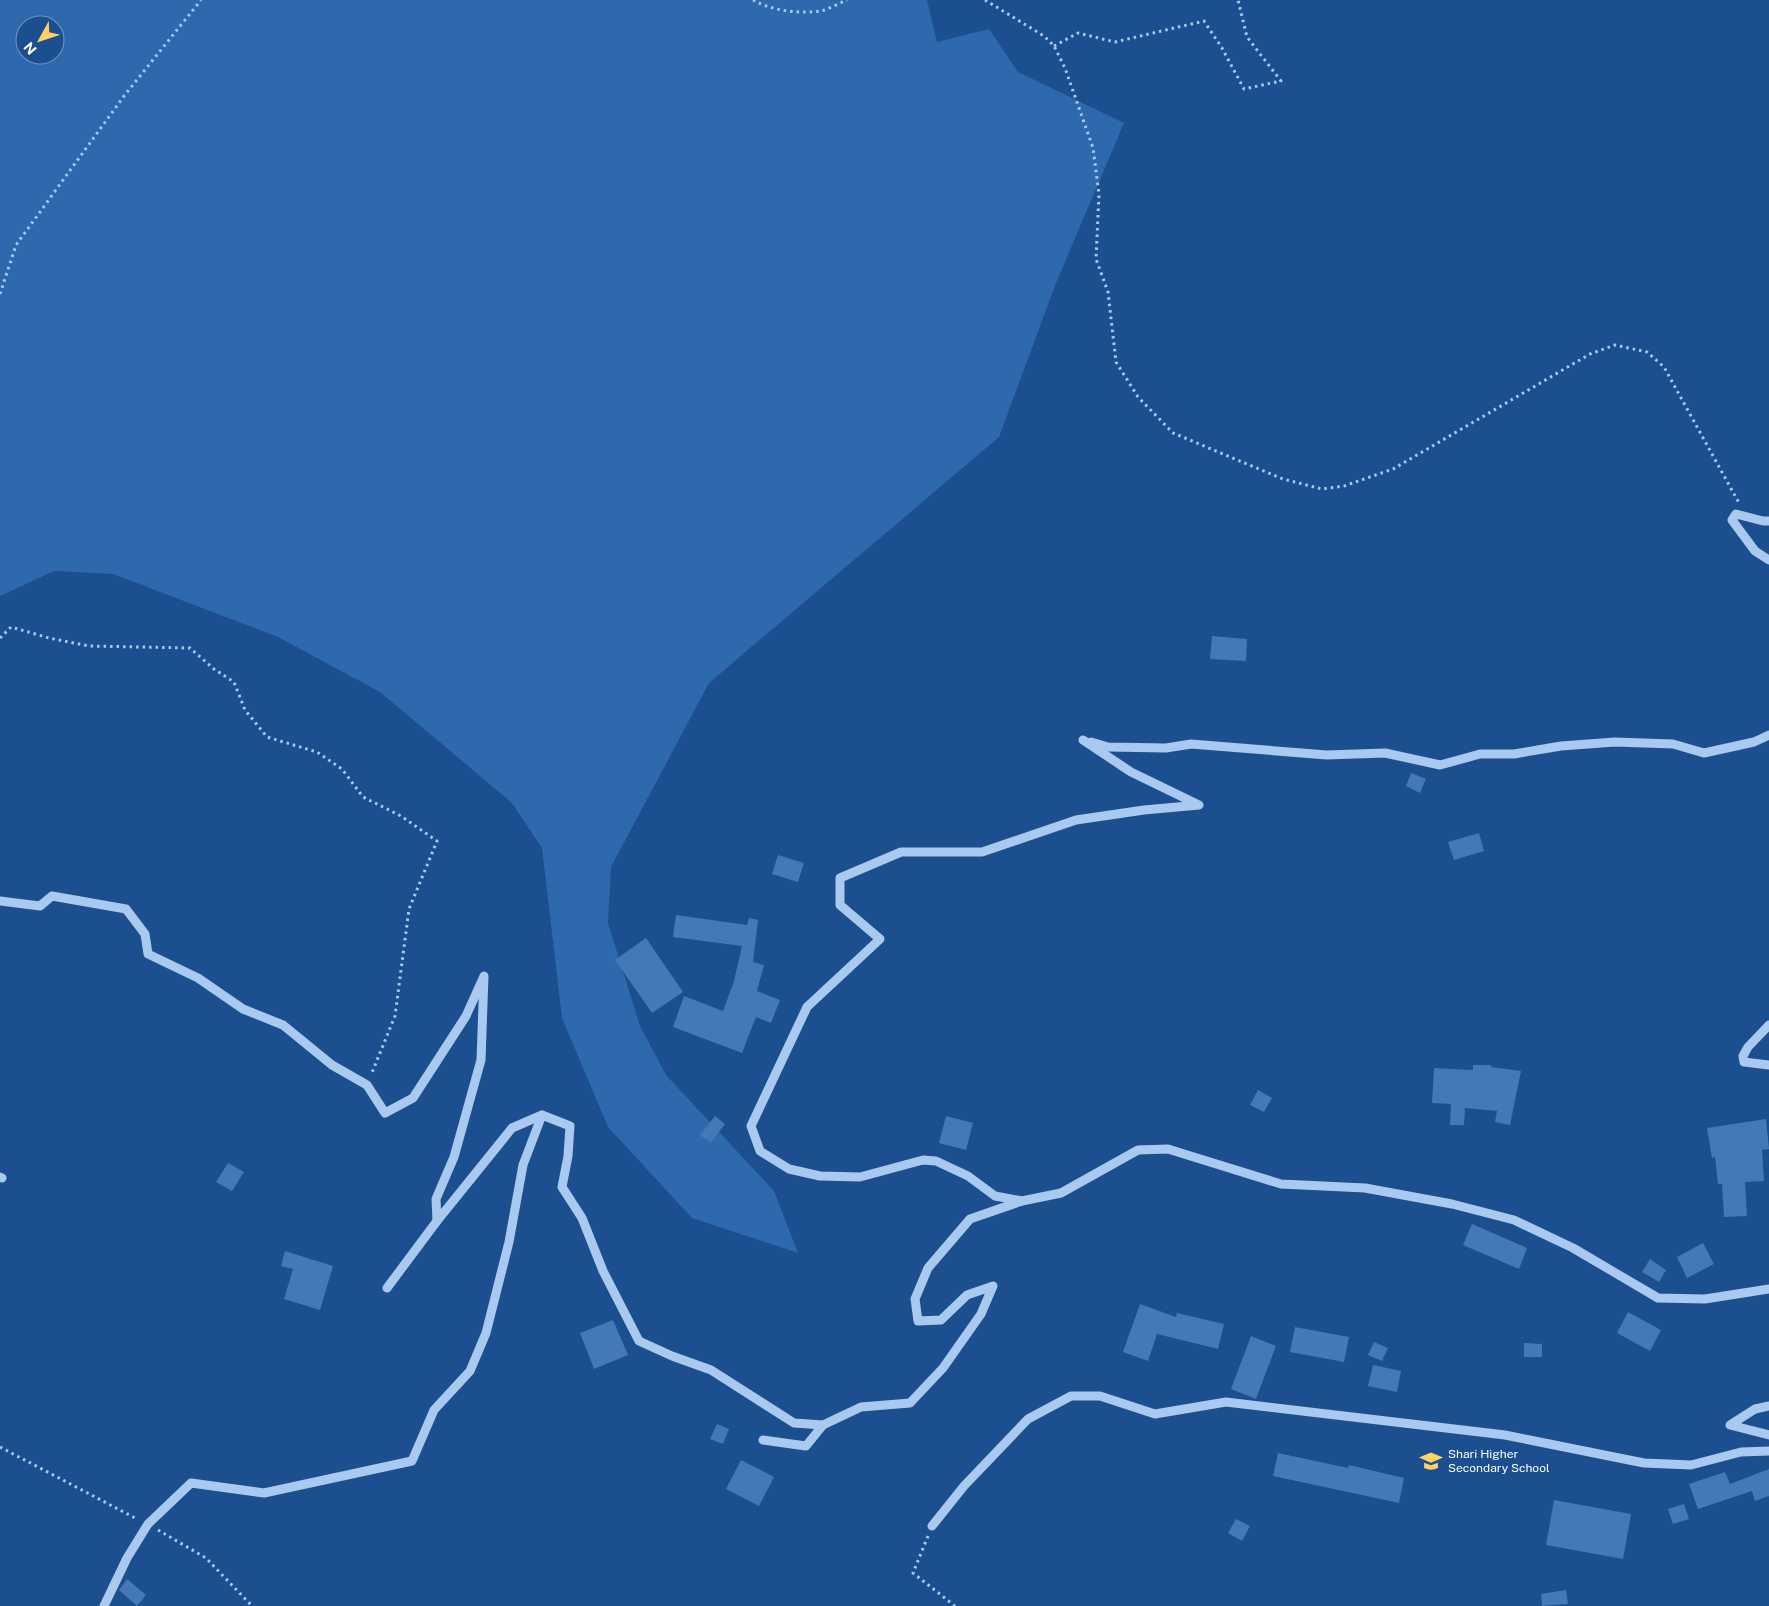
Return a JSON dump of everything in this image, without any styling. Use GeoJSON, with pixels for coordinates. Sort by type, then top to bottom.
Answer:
{"type":"FeatureCollection","features":[{"type":"Feature","properties":{"kind":"street"},"geometry":{"type":"LineString","coordinates":[[1769,521],[1736,514],[1732,520],[1755,551],[1769,560]]}},
{"type":"Feature","properties":{"kind":"street"},"geometry":{"type":"LineString","coordinates":[[1022,1201],[995,1196],[968,1176],[936,1161],[923,1160],[860,1177],[820,1176],[789,1169],[760,1151],[751,1126],[807,1007],[880,939],[840,905],[840,878],[901,852],[982,852],[1076,820],[1199,804],[1131,772],[1083,740],[1108,747],[1166,748],[1191,744],[1327,755],[1384,753],[1440,765],[1480,754],[1514,754],[1561,746],[1614,742],[1673,744],[1704,753],[1754,742],[1769,735]]}},
{"type":"Feature","properties":{"kind":"street"},"geometry":{"type":"LineString","coordinates":[[0,901],[40,906],[52,896],[126,909],[145,934],[148,954],[198,978],[243,1009],[283,1025],[332,1064],[367,1085],[385,1114],[413,1098],[466,1016],[484,976],[481,1060],[454,1157],[436,1199],[437,1221]]}},
{"type":"Feature","properties":{"kind":"street"},"geometry":{"type":"LineString","coordinates":[[1769,1026],[1748,1047],[1743,1056],[1744,1062],[1769,1065]]}},
{"type":"Feature","properties":{"kind":"street"},"geometry":{"type":"LineString","coordinates":[[387,1288],[437,1221],[512,1128],[542,1115],[570,1126],[568,1156],[562,1187],[582,1218],[603,1271],[638,1340],[672,1356],[711,1370],[794,1423],[824,1425]]}},
{"type":"Feature","properties":{"kind":"street"},"geometry":{"type":"LineString","coordinates":[[104,1606],[127,1558],[148,1524],[191,1483],[264,1493],[412,1461],[434,1410],[470,1370],[486,1333],[509,1242],[523,1165],[542,1115]]}},
{"type":"Feature","properties":{"kind":"street"},"geometry":{"type":"LineString","coordinates":[[762,1440],[806,1446],[824,1425],[861,1407],[910,1403],[943,1368],[981,1314],[993,1286],[967,1295],[941,1320],[918,1321],[915,1299],[928,1268],[970,1219],[1022,1201],[1061,1193],[1138,1150],[1168,1149],[1280,1184],[1365,1188],[1452,1204],[1514,1220],[1573,1248],[1658,1298],[1705,1299],[1769,1289]]}},
{"type":"Feature","properties":{"kind":"street"},"geometry":{"type":"LineString","coordinates":[[932,1526],[964,1486],[1028,1419],[1071,1396],[1100,1396],[1155,1414],[1226,1402],[1505,1435],[1644,1463],[1692,1465],[1741,1452],[1769,1451]]}},
{"type":"Feature","properties":{"kind":"street"},"geometry":{"type":"LineString","coordinates":[[1769,1406],[1755,1409],[1730,1425],[1769,1435]]}},
{"type":"Feature","properties":{"kind":"path"},"geometry":{"type":"LineString","coordinates":[[0,294],[16,245],[124,96],[201,0]]}},
{"type":"Feature","properties":{"kind":"path"},"geometry":{"type":"LineString","coordinates":[[753,0],[765,6],[791,11],[823,10],[846,0]]}},
{"type":"Feature","properties":{"kind":"path"},"geometry":{"type":"LineString","coordinates":[[986,0],[1044,36],[1054,46],[1065,68],[1093,148],[1099,194],[1096,259],[1108,292],[1116,362],[1138,397],[1174,433],[1283,479],[1322,489],[1344,486],[1392,468],[1590,354],[1615,345],[1647,352],[1664,367],[1747,517]]}},
{"type":"Feature","properties":{"kind":"path"},"geometry":{"type":"LineString","coordinates":[[1054,46],[1078,33],[1115,42],[1204,21],[1222,48],[1244,89],[1281,81],[1247,37],[1238,0]]}},
{"type":"Feature","properties":{"kind":"path"},"geometry":{"type":"LineString","coordinates":[[0,638],[11,627],[49,638],[89,646],[190,648],[214,669],[234,682],[245,710],[267,737],[317,752],[342,768],[363,797],[401,816],[437,841],[410,909],[395,1016],[367,1085]]}},
{"type":"Feature","properties":{"kind":"path"},"geometry":{"type":"LineString","coordinates":[[0,1448],[148,1524],[206,1558],[252,1606]]}},
{"type":"Feature","properties":{"kind":"path"},"geometry":{"type":"LineString","coordinates":[[932,1526],[913,1573],[955,1606]]}},
{"type":"Feature","properties":{"kind":"shaded area"},"geometry":{"type":"Polygon","coordinates":[[[0,0],[927,0],[937,42],[989,29],[1018,72],[1124,123],[1056,283],[999,437],[709,683],[611,867],[608,923],[640,1026],[666,1075],[774,1191],[798,1253],[692,1218],[608,1127],[562,1018],[542,848],[512,803],[380,692],[278,637],[113,574],[54,571],[0,596],[0,0]]]}},
{"type":"Feature","properties":{"kind":"building"},"geometry":{"type":"Polygon","coordinates":[[[1212,636],[1247,639],[1246,661],[1210,659],[1212,636]]]}},
{"type":"Feature","properties":{"kind":"building"},"geometry":{"type":"Polygon","coordinates":[[[1411,773],[1426,779],[1420,793],[1406,786],[1411,773]]]}},
{"type":"Feature","properties":{"kind":"building"},"geometry":{"type":"Polygon","coordinates":[[[1479,833],[1484,851],[1454,860],[1448,842],[1479,833]]]}},
{"type":"Feature","properties":{"kind":"building"},"geometry":{"type":"Polygon","coordinates":[[[778,855],[804,863],[798,882],[772,874],[778,855]]]}},
{"type":"Feature","properties":{"kind":"building"},"geometry":{"type":"Polygon","coordinates":[[[676,915],[747,925],[749,918],[758,920],[753,962],[764,965],[757,991],[780,1000],[771,1023],[756,1017],[742,1053],[673,1027],[684,996],[723,1011],[734,981],[742,946],[673,937],[676,915]]]}},
{"type":"Feature","properties":{"kind":"building"},"geometry":{"type":"Polygon","coordinates":[[[646,938],[683,992],[652,1013],[615,960],[646,938]]]}},
{"type":"Feature","properties":{"kind":"building"},"geometry":{"type":"Polygon","coordinates":[[[1473,1065],[1491,1065],[1491,1067],[1521,1071],[1510,1125],[1495,1122],[1497,1111],[1465,1108],[1464,1125],[1450,1125],[1451,1104],[1432,1103],[1434,1068],[1473,1070],[1473,1065]]]}},
{"type":"Feature","properties":{"kind":"building"},"geometry":{"type":"Polygon","coordinates":[[[1258,1090],[1272,1098],[1264,1112],[1250,1105],[1258,1090]]]}},
{"type":"Feature","properties":{"kind":"building"},"geometry":{"type":"Polygon","coordinates":[[[715,1116],[725,1124],[711,1143],[700,1135],[715,1116]]]}},
{"type":"Feature","properties":{"kind":"building"},"geometry":{"type":"Polygon","coordinates":[[[946,1116],[973,1123],[966,1150],[939,1143],[946,1116]]]}},
{"type":"Feature","properties":{"kind":"building"},"geometry":{"type":"Polygon","coordinates":[[[1766,1119],[1769,1149],[1762,1150],[1764,1181],[1745,1182],[1747,1216],[1724,1217],[1722,1184],[1718,1184],[1715,1157],[1712,1158],[1707,1128],[1766,1119]]]}},
{"type":"Feature","properties":{"kind":"building"},"geometry":{"type":"Polygon","coordinates":[[[228,1163],[244,1172],[232,1191],[216,1182],[228,1163]]]}},
{"type":"Feature","properties":{"kind":"building"},"geometry":{"type":"Polygon","coordinates":[[[1472,1224],[1527,1248],[1519,1269],[1463,1245],[1472,1224]]]}},
{"type":"Feature","properties":{"kind":"building"},"geometry":{"type":"Polygon","coordinates":[[[1703,1243],[1714,1264],[1687,1278],[1677,1257],[1703,1243]]]}},
{"type":"Feature","properties":{"kind":"building"},"geometry":{"type":"Polygon","coordinates":[[[285,1251],[333,1266],[320,1310],[284,1299],[293,1269],[281,1266],[285,1251]]]}},
{"type":"Feature","properties":{"kind":"building"},"geometry":{"type":"Polygon","coordinates":[[[1650,1259],[1666,1270],[1659,1282],[1642,1272],[1650,1259]]]}},
{"type":"Feature","properties":{"kind":"building"},"geometry":{"type":"Polygon","coordinates":[[[1140,1304],[1176,1317],[1177,1313],[1224,1324],[1218,1349],[1157,1334],[1148,1361],[1123,1352],[1140,1304]]]}},
{"type":"Feature","properties":{"kind":"building"},"geometry":{"type":"Polygon","coordinates":[[[1628,1312],[1661,1330],[1650,1351],[1617,1333],[1628,1312]]]}},
{"type":"Feature","properties":{"kind":"building"},"geometry":{"type":"Polygon","coordinates":[[[613,1320],[628,1355],[594,1369],[580,1333],[613,1320]]]}},
{"type":"Feature","properties":{"kind":"building"},"geometry":{"type":"Polygon","coordinates":[[[1295,1327],[1349,1337],[1344,1362],[1290,1352],[1295,1327]]]}},
{"type":"Feature","properties":{"kind":"building"},"geometry":{"type":"Polygon","coordinates":[[[1251,1336],[1276,1346],[1256,1399],[1231,1389],[1251,1336]]]}},
{"type":"Feature","properties":{"kind":"building"},"geometry":{"type":"Polygon","coordinates":[[[1374,1342],[1388,1348],[1382,1361],[1368,1355],[1374,1342]]]}},
{"type":"Feature","properties":{"kind":"building"},"geometry":{"type":"Polygon","coordinates":[[[1524,1343],[1542,1344],[1542,1357],[1524,1357],[1524,1343]]]}},
{"type":"Feature","properties":{"kind":"building"},"geometry":{"type":"Polygon","coordinates":[[[1373,1365],[1401,1371],[1397,1392],[1368,1386],[1373,1365]]]}},
{"type":"Feature","properties":{"kind":"building"},"geometry":{"type":"Polygon","coordinates":[[[717,1424],[729,1429],[723,1444],[710,1439],[717,1424]]]}},
{"type":"Feature","properties":{"kind":"building"},"geometry":{"type":"Polygon","coordinates":[[[1278,1453],[1348,1468],[1349,1465],[1404,1478],[1399,1503],[1273,1476],[1278,1453]]]}},
{"type":"Feature","properties":{"kind":"building"},"geometry":{"type":"Polygon","coordinates":[[[741,1460],[774,1477],[759,1506],[726,1489],[741,1460]]]}},
{"type":"Feature","properties":{"kind":"building"},"geometry":{"type":"Polygon","coordinates":[[[1769,1469],[1769,1496],[1755,1501],[1752,1491],[1698,1509],[1689,1484],[1725,1472],[1730,1484],[1769,1469]]]}},
{"type":"Feature","properties":{"kind":"building"},"geometry":{"type":"Polygon","coordinates":[[[1554,1500],[1631,1514],[1623,1559],[1546,1545],[1554,1500]]]}},
{"type":"Feature","properties":{"kind":"building"},"geometry":{"type":"Polygon","coordinates":[[[1684,1504],[1689,1519],[1673,1524],[1668,1509],[1684,1504]]]}},
{"type":"Feature","properties":{"kind":"building"},"geometry":{"type":"Polygon","coordinates":[[[1236,1519],[1250,1526],[1242,1541],[1228,1533],[1236,1519]]]}},
{"type":"Feature","properties":{"kind":"building"},"geometry":{"type":"Polygon","coordinates":[[[127,1579],[146,1595],[137,1606],[119,1590],[127,1579]]]}},
{"type":"Feature","properties":{"kind":"building"},"geometry":{"type":"Polygon","coordinates":[[[1566,1590],[1568,1604],[1542,1606],[1541,1594],[1566,1590]]]}},
{"type":"Feature","properties":{"kind":"place","name":"Shari Higher Secondary School"},"geometry":{"type":"Point","coordinates":[1431,1461]}}]}
